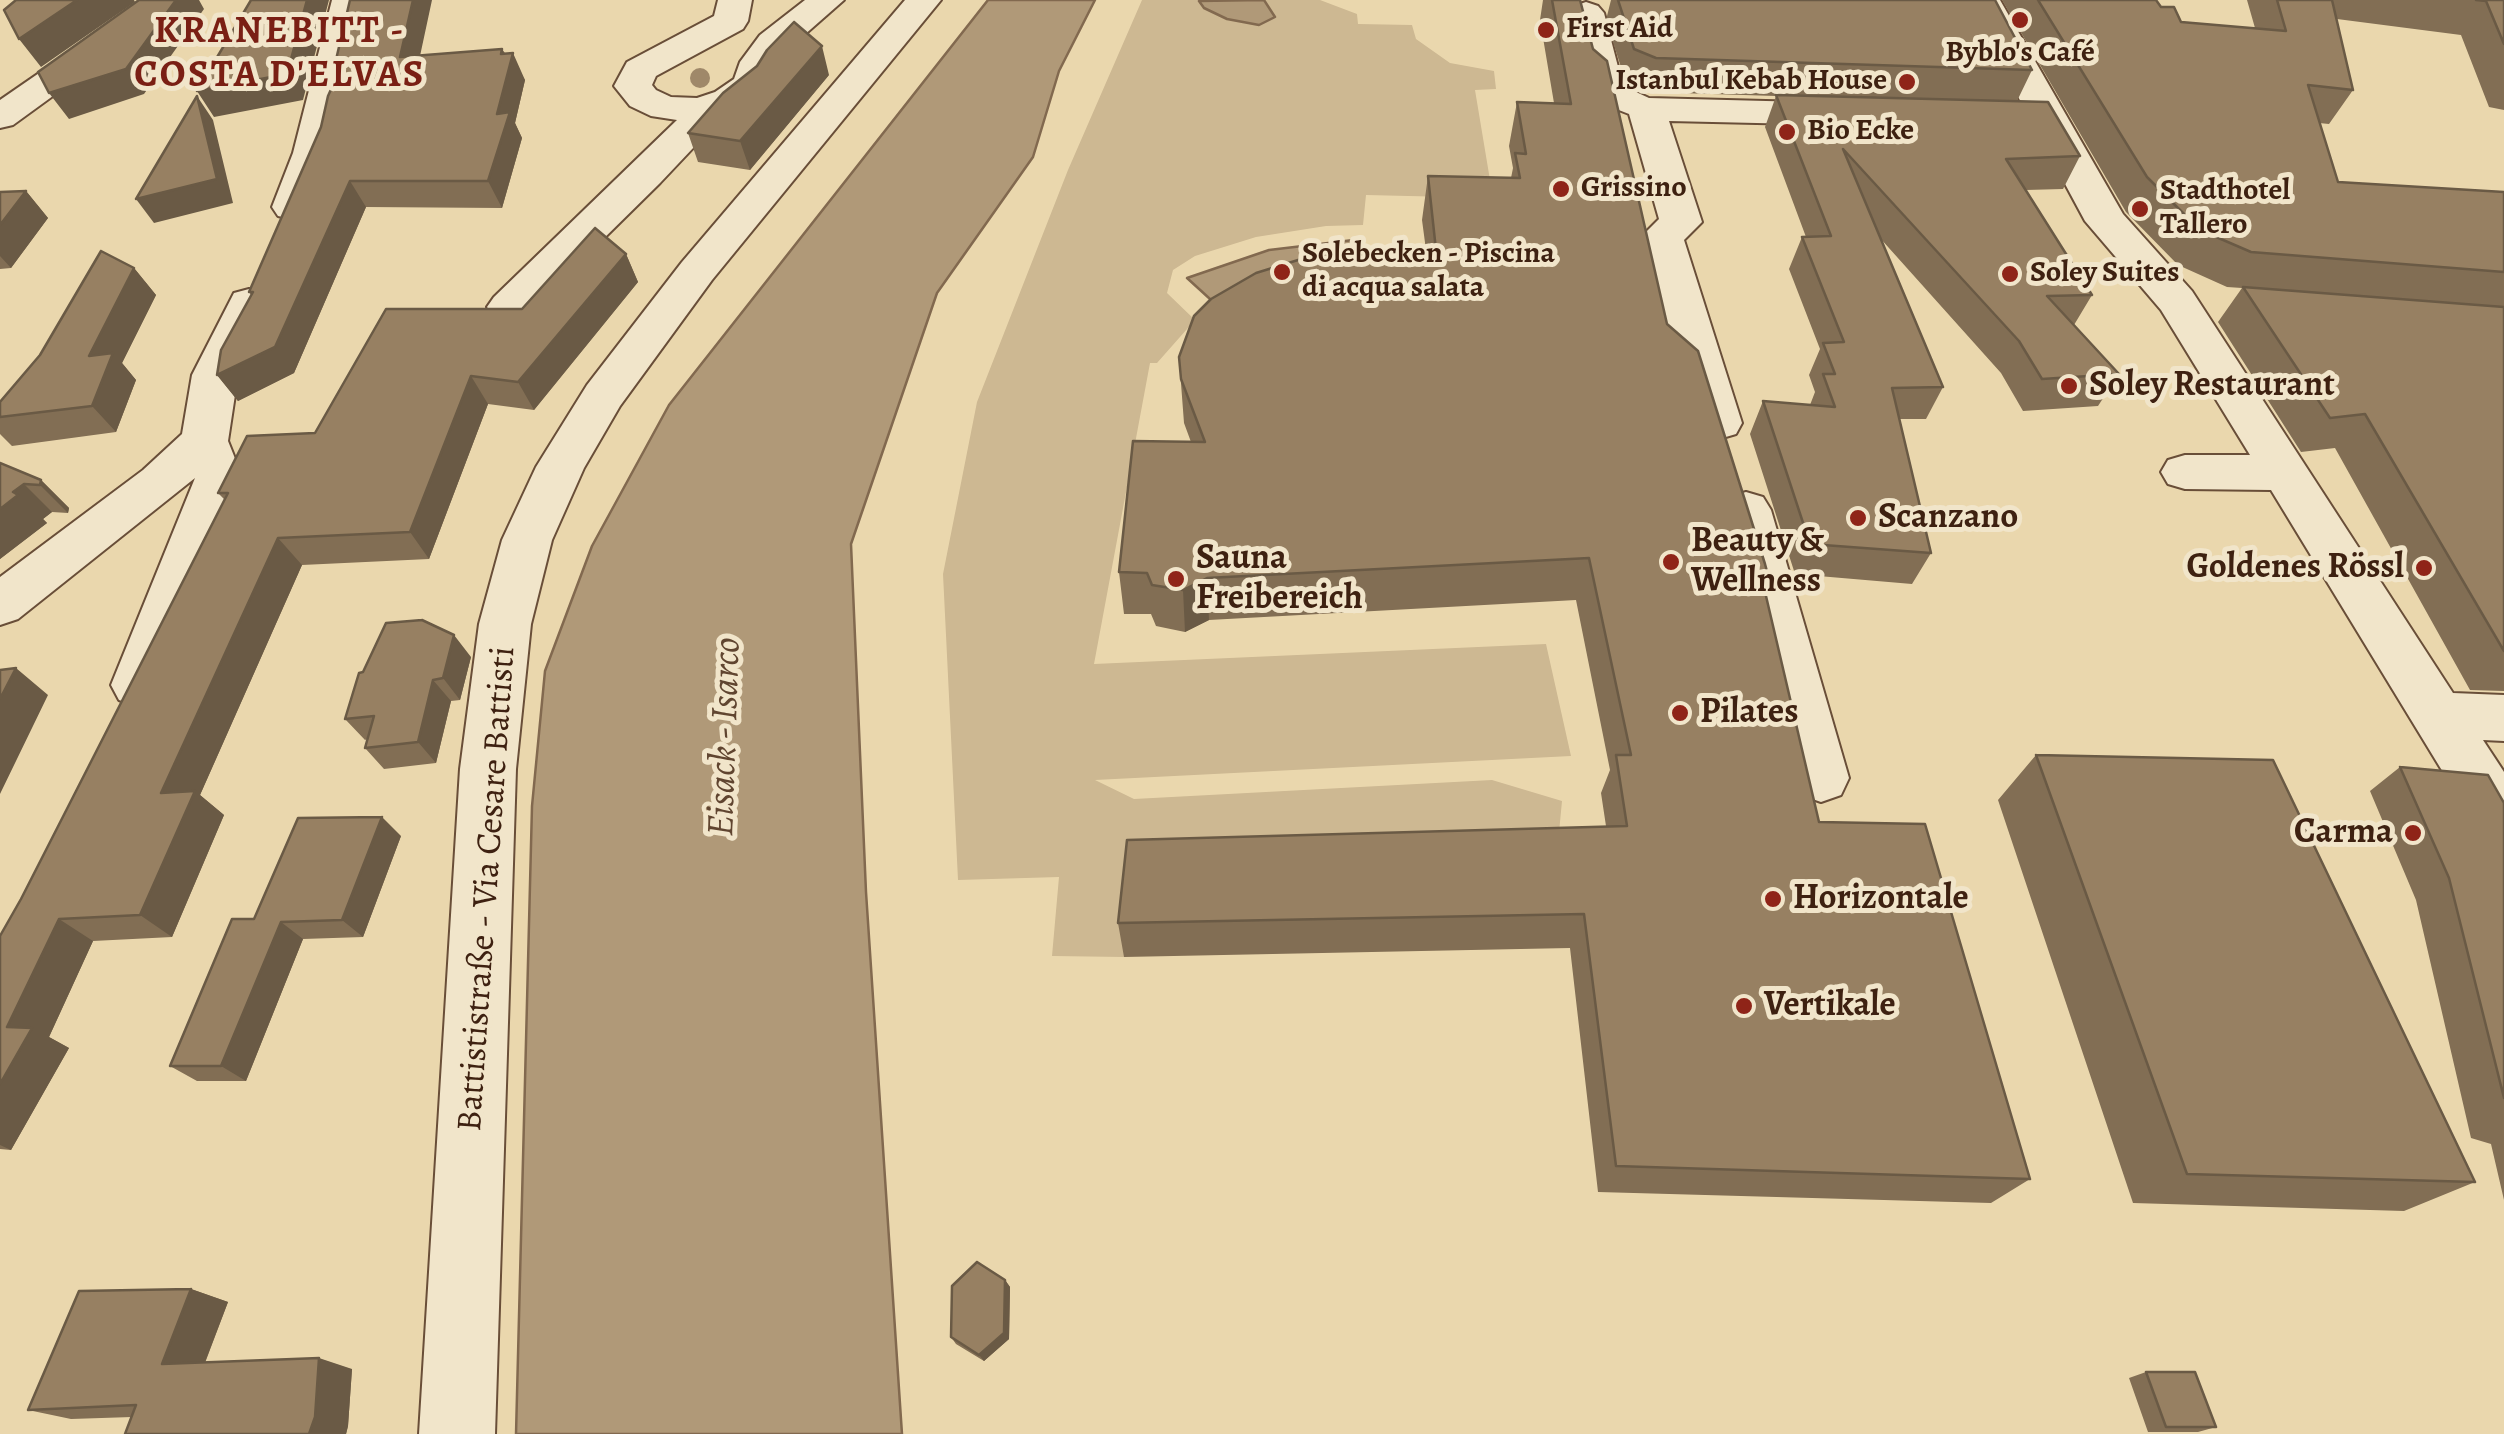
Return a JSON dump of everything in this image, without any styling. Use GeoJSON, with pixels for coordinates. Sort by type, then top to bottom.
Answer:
{"type":"FeatureCollection","features":[{"type":"Feature","properties":{"kind":"street"},"geometry":{"type":"LineString","coordinates":[[0,117],[168,0]]}},
{"type":"Feature","properties":{"kind":"street"},"geometry":{"type":"LineString","coordinates":[[120,722],[220,481],[204,441],[215,375],[272,255],[313,153],[349,0]]}},
{"type":"Feature","properties":{"kind":"street"},"geometry":{"type":"LineString","coordinates":[[735,0],[730,21],[640,70],[633,86],[643,98],[664,108],[699,109],[728,100],[751,84],[758,62],[774,44],[827,0]]}},
{"type":"Feature","properties":{"kind":"street","name":"Battististraße - Via Cesare Battisti"},"geometry":{"type":"LineString","coordinates":[[457,1434],[488,769],[505,624],[527,540],[560,467],[604,396],[697,271],[924,0]]}},
{"type":"Feature","properties":{"kind":"street"},"geometry":{"type":"LineString","coordinates":[[1983,0],[2027,120],[2106,221],[2177,301],[2504,830]]}},
{"type":"Feature","properties":{"kind":"street"},"geometry":{"type":"LineString","coordinates":[[1586,13],[1606,92],[1646,109],[1873,115]]}},
{"type":"Feature","properties":{"kind":"street"},"geometry":{"type":"LineString","coordinates":[[509,308],[698,121],[699,109]]}},
{"type":"Feature","properties":{"kind":"street"},"geometry":{"type":"LineString","coordinates":[[1646,109],[1681,222],[1662,236],[1775,605],[1821,778]]}},
{"type":"Feature","properties":{"kind":"street"},"geometry":{"type":"LineString","coordinates":[[2177,301],[2232,306]]}},
{"type":"Feature","properties":{"kind":"street"},"geometry":{"type":"LineString","coordinates":[[0,605],[160,482],[204,441]]}},
{"type":"Feature","properties":{"kind":"street"},"geometry":{"type":"LineString","coordinates":[[2185,472],[2283,473]]}},
{"type":"Feature","properties":{"kind":"street"},"geometry":{"type":"LineString","coordinates":[[2436,716],[2504,718]]}},
{"type":"Feature","properties":{"kind":"shaded area"},"geometry":{"type":"Polygon","coordinates":[[[1142,0],[1199,0],[1204,8],[1267,7],[1264,0],[1320,0],[1357,14],[1358,24],[1412,25],[1416,39],[1450,63],[1494,71],[1496,89],[1475,90],[1493,198],[1366,195],[1363,225],[1326,226],[1256,237],[1195,256],[1173,270],[1167,293],[1195,320],[1157,363],[1150,363],[1094,664],[1546,644],[1571,756],[1095,780],[1134,799],[1492,780],[1562,801],[1556,864],[1132,876],[1124,957],[1052,956],[1059,877],[958,880],[943,574],[977,402],[1068,170],[1142,0]]]}},
{"type":"Feature","properties":{"kind":"water","name":"Eisack - Isarco"},"geometry":{"type":"Polygon","coordinates":[[[988,0],[1095,0],[1059,71],[1033,157],[937,293],[851,544],[866,892],[902,1434],[516,1434],[532,806],[545,671],[592,546],[669,405],[988,0]]]}},
{"type":"Feature","properties":{"kind":"water"},"geometry":{"type":"Polygon","coordinates":[[[1264,0],[1275,17],[1259,25],[1227,19],[1204,8],[1199,1],[1264,0]]]}},
{"type":"Feature","properties":{"kind":"water","name":"Solebecken - Piscina di acqua salata"},"geometry":{"type":"Polygon","coordinates":[[[1362,239],[1364,275],[1221,309],[1187,278],[1269,250],[1362,239]]]}},
{"type":"Feature","properties":{"kind":"building"},"geometry":{"type":"Polygon","coordinates":[[[16,0],[77,0],[19,39],[4,10],[16,0]]]}},
{"type":"Feature","properties":{"kind":"building"},"geometry":{"type":"Polygon","coordinates":[[[139,0],[176,0],[126,69],[49,93],[38,72],[139,0]]]}},
{"type":"Feature","properties":{"kind":"building"},"geometry":{"type":"Polygon","coordinates":[[[251,0],[307,0],[287,74],[197,91],[251,0]]]}},
{"type":"Feature","properties":{"kind":"building"},"geometry":{"type":"Polygon","coordinates":[[[350,0],[413,0],[400,57],[502,49],[501,54],[513,53],[497,114],[510,112],[488,181],[350,181],[275,347],[217,375],[221,350],[253,292],[249,292],[321,127],[328,96],[343,63],[335,64],[350,0]]]}},
{"type":"Feature","properties":{"kind":"building"},"geometry":{"type":"Polygon","coordinates":[[[1552,0],[1580,0],[1593,49],[1607,61],[1667,324],[1698,351],[1765,564],[1769,579],[1762,579],[1819,822],[1925,824],[2030,1179],[1616,1166],[1584,914],[1118,923],[1127,840],[1627,826],[1616,755],[1631,755],[1589,558],[1207,578],[1183,590],[1152,585],[1147,573],[1119,572],[1133,441],[1205,442],[1181,379],[1179,357],[1194,316],[1211,299],[1256,273],[1311,256],[1375,248],[1436,250],[1428,176],[1520,178],[1515,153],[1526,154],[1517,102],[1571,104],[1552,0]]]}},
{"type":"Feature","properties":{"kind":"building"},"geometry":{"type":"Polygon","coordinates":[[[1618,0],[1995,0],[2032,70],[1656,58],[1634,49],[1618,0]]]}},
{"type":"Feature","properties":{"kind":"building"},"geometry":{"type":"Polygon","coordinates":[[[2038,0],[2156,0],[2161,7],[2174,7],[2181,22],[2286,31],[2277,0],[2332,0],[2353,90],[2308,85],[2338,182],[2504,192],[2504,272],[2251,252],[2200,230],[2147,177],[2038,0]]]}},
{"type":"Feature","properties":{"kind":"building"},"geometry":{"type":"Polygon","coordinates":[[[2476,0],[2504,0],[2504,44],[2486,1],[2476,0]]]}},
{"type":"Feature","properties":{"kind":"building"},"geometry":{"type":"Polygon","coordinates":[[[794,22],[822,46],[740,141],[688,133],[723,93],[757,66],[794,22]]]}},
{"type":"Feature","properties":{"kind":"building"},"geometry":{"type":"Polygon","coordinates":[[[1776,95],[2048,102],[2080,156],[2006,159],[2092,295],[2047,296],[2119,374],[2042,379],[2019,341],[1843,149],[1943,387],[1892,388],[1931,553],[1810,544],[1763,401],[1835,407],[1823,374],[1835,374],[1823,343],[1844,342],[1802,237],[1831,236],[1776,95]]]}},
{"type":"Feature","properties":{"kind":"building"},"geometry":{"type":"Polygon","coordinates":[[[197,96],[217,179],[136,199],[197,96]]]}},
{"type":"Feature","properties":{"kind":"building"},"geometry":{"type":"Polygon","coordinates":[[[26,191],[0,225],[0,192],[26,191]]]}},
{"type":"Feature","properties":{"kind":"building"},"geometry":{"type":"Polygon","coordinates":[[[595,228],[626,254],[518,382],[471,376],[410,532],[278,538],[161,793],[195,791],[140,915],[59,919],[7,1027],[32,1028],[0,1084],[0,936],[228,493],[218,493],[247,436],[315,433],[386,309],[522,309],[595,228]]]}},
{"type":"Feature","properties":{"kind":"building"},"geometry":{"type":"Polygon","coordinates":[[[101,251],[134,268],[89,356],[113,353],[92,406],[0,417],[0,402],[40,355],[101,251]]]}},
{"type":"Feature","properties":{"kind":"building"},"geometry":{"type":"Polygon","coordinates":[[[2243,287],[2504,307],[2504,651],[2365,414],[2330,418],[2243,287]]]}},
{"type":"Feature","properties":{"kind":"building"},"geometry":{"type":"Polygon","coordinates":[[[0,463],[41,480],[40,485],[24,484],[13,492],[18,495],[0,509],[0,463]]]}},
{"type":"Feature","properties":{"kind":"building"},"geometry":{"type":"Polygon","coordinates":[[[422,620],[454,635],[443,678],[433,680],[418,742],[365,748],[374,716],[345,719],[359,673],[363,672],[386,623],[422,620]]]}},
{"type":"Feature","properties":{"kind":"building"},"geometry":{"type":"Polygon","coordinates":[[[16,668],[0,699],[0,670],[16,668]]]}},
{"type":"Feature","properties":{"kind":"building"},"geometry":{"type":"Polygon","coordinates":[[[2036,755],[2273,760],[2475,1182],[2187,1174],[2036,755]]]}},
{"type":"Feature","properties":{"kind":"building"},"geometry":{"type":"Polygon","coordinates":[[[2400,767],[2488,775],[2504,803],[2504,1098],[2449,878],[2400,767]]]}},
{"type":"Feature","properties":{"kind":"building"},"geometry":{"type":"Polygon","coordinates":[[[382,817],[342,920],[281,922],[221,1066],[170,1066],[232,919],[254,919],[298,818],[382,817]]]}},
{"type":"Feature","properties":{"kind":"building"},"geometry":{"type":"Polygon","coordinates":[[[977,1262],[1005,1280],[1004,1333],[979,1355],[951,1337],[952,1286],[977,1262]]]}},
{"type":"Feature","properties":{"kind":"building"},"geometry":{"type":"Polygon","coordinates":[[[191,1289],[162,1364],[319,1358],[315,1417],[309,1434],[125,1434],[136,1405],[28,1410],[79,1291],[191,1289]]]}},
{"type":"Feature","properties":{"kind":"building"},"geometry":{"type":"Polygon","coordinates":[[[2146,1372],[2195,1372],[2216,1427],[2166,1427],[2146,1372]]]}},
{"type":"Feature","properties":{"kind":"place","name":"Byblo's Café"},"geometry":{"type":"Point","coordinates":[2020,20]}},
{"type":"Feature","properties":{"kind":"place","name":"First Aid"},"geometry":{"type":"Point","coordinates":[1546,30]}},
{"type":"Feature","properties":{"kind":"place","name":"Istanbul Kebab House"},"geometry":{"type":"Point","coordinates":[1907,82]}},
{"type":"Feature","properties":{"kind":"place","name":"Bio Ecke"},"geometry":{"type":"Point","coordinates":[1787,132]}},
{"type":"Feature","properties":{"kind":"place","name":"Grissino"},"geometry":{"type":"Point","coordinates":[1561,189]}},
{"type":"Feature","properties":{"kind":"place","name":"Stadthotel Tallero"},"geometry":{"type":"Point","coordinates":[2140,209]}},
{"type":"Feature","properties":{"kind":"place","name":"Solebecken - Piscina di acqua salata"},"geometry":{"type":"Point","coordinates":[1282,272]}},
{"type":"Feature","properties":{"kind":"place","name":"Soley Suites"},"geometry":{"type":"Point","coordinates":[2010,274]}},
{"type":"Feature","properties":{"kind":"place","name":"Soley Restaurant"},"geometry":{"type":"Point","coordinates":[2069,386]}},
{"type":"Feature","properties":{"kind":"place","name":"Scanzano"},"geometry":{"type":"Point","coordinates":[1858,518]}},
{"type":"Feature","properties":{"kind":"place","name":"Beauty & Wellness"},"geometry":{"type":"Point","coordinates":[1671,562]}},
{"type":"Feature","properties":{"kind":"place","name":"Goldenes Rössl"},"geometry":{"type":"Point","coordinates":[2424,568]}},
{"type":"Feature","properties":{"kind":"place","name":"Sauna Freibereich"},"geometry":{"type":"Point","coordinates":[1176,579]}},
{"type":"Feature","properties":{"kind":"place","name":"Pilates"},"geometry":{"type":"Point","coordinates":[1680,713]}},
{"type":"Feature","properties":{"kind":"place","name":"Carma"},"geometry":{"type":"Point","coordinates":[2413,833]}},
{"type":"Feature","properties":{"kind":"place","name":"Horizontale"},"geometry":{"type":"Point","coordinates":[1773,899]}},
{"type":"Feature","properties":{"kind":"place","name":"Vertikale"},"geometry":{"type":"Point","coordinates":[1744,1006]}},
{"type":"Feature","properties":{"kind":"district","name":"KRANEBITT - COSTA D'ELVAS"},"geometry":{"type":"Point","coordinates":[280,55]}}]}
